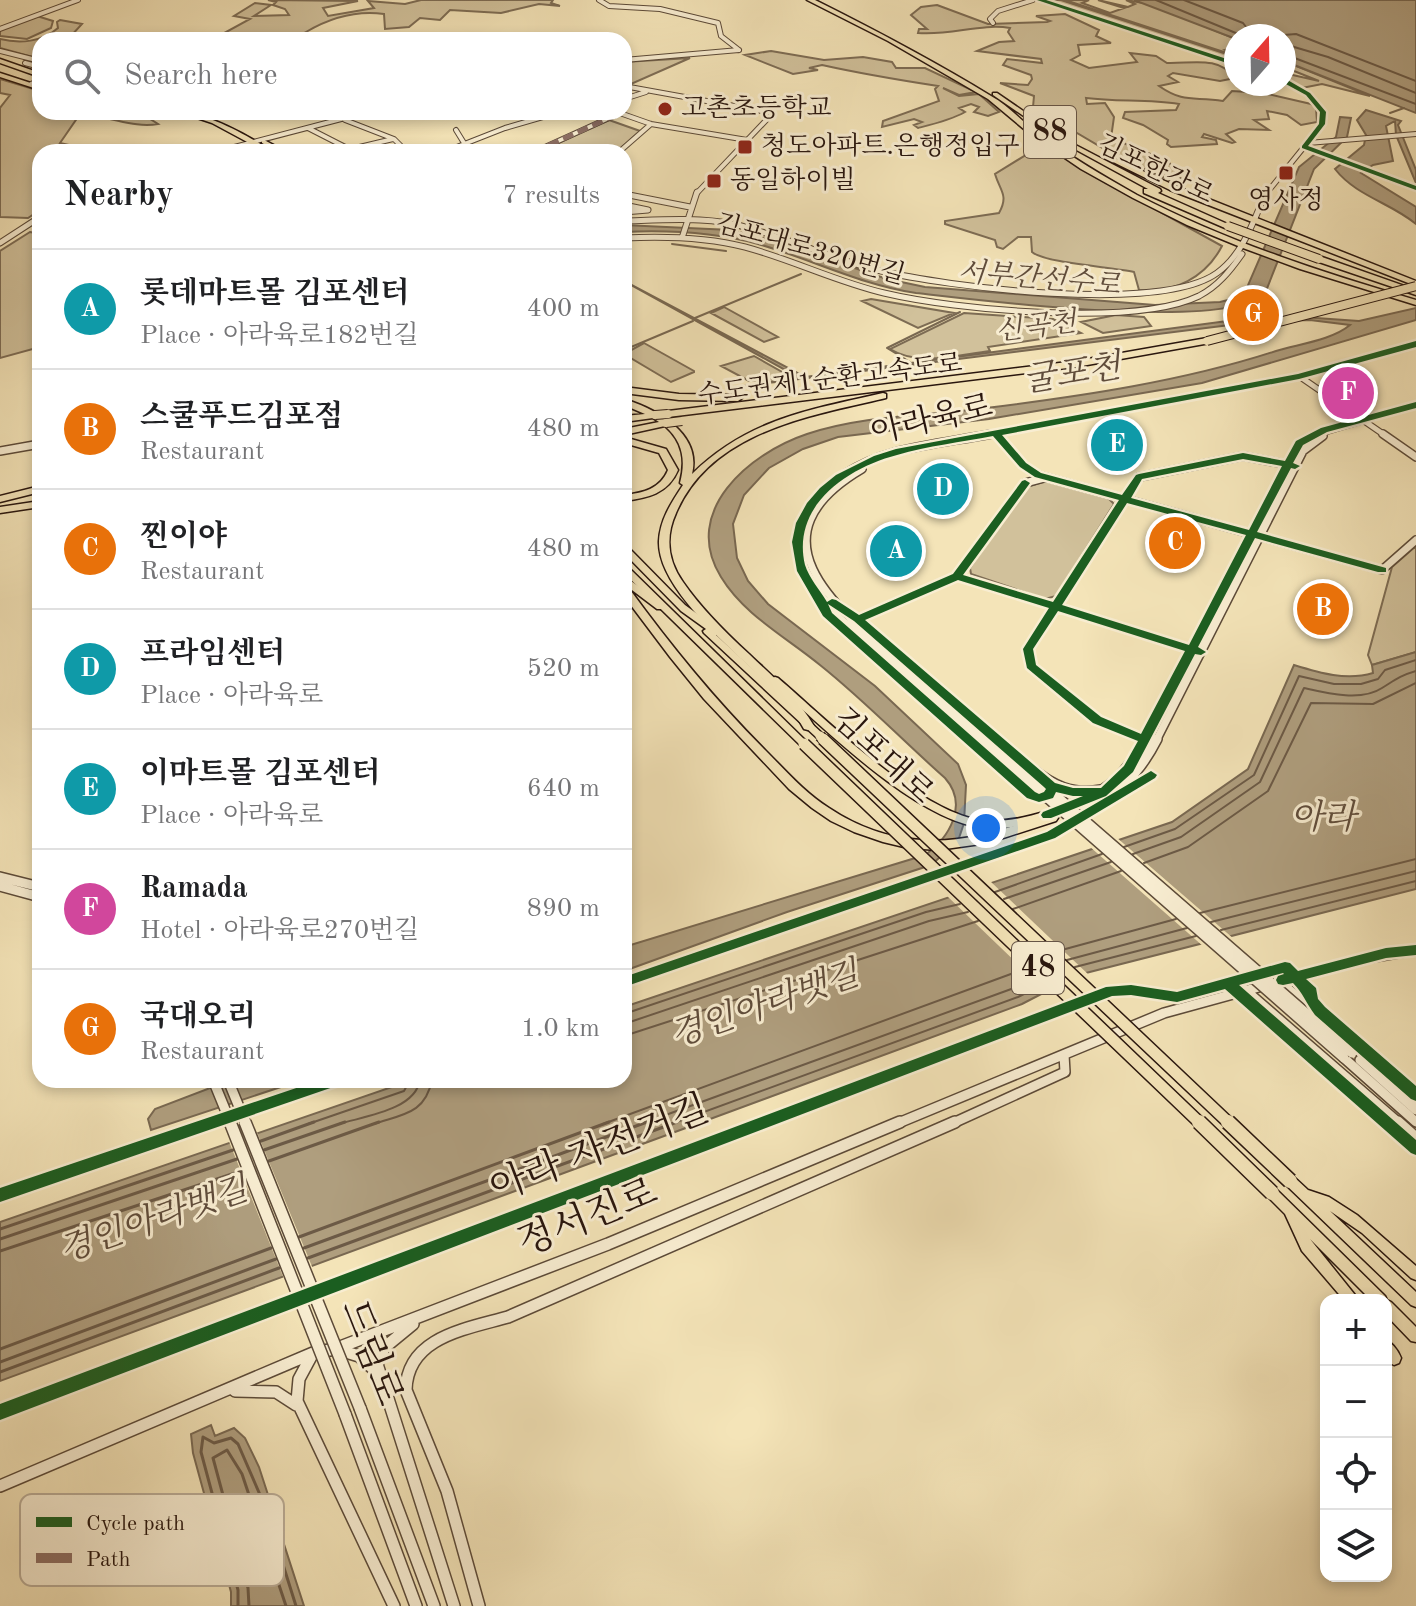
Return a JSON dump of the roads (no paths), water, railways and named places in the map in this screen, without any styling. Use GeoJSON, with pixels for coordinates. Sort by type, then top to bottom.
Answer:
{"type":"FeatureCollection","features":[{"type":"Feature","properties":{"kind":"highway","name":"김포한강로"},"geometry":{"type":"LineString","coordinates":[[815,1],[872,28],[1013,106],[1114,170],[1231,225]]}},
{"type":"Feature","properties":{"kind":"highway","name":"김포한강로"},"geometry":{"type":"LineString","coordinates":[[872,28],[1115,176],[1231,225],[1416,293]]}},
{"type":"Feature","properties":{"kind":"highway"},"geometry":{"type":"LineString","coordinates":[[988,96],[1037,135],[1104,178],[1223,235],[1240,248],[1416,293]]}},
{"type":"Feature","properties":{"kind":"highway"},"geometry":{"type":"LineString","coordinates":[[1013,106],[1143,174],[1238,212],[1255,215],[1269,225],[1416,293]]}},
{"type":"Feature","properties":{"kind":"highway","name":"수도권제1순환고속도로"},"geometry":{"type":"LineString","coordinates":[[632,418],[655,415],[682,421],[1087,370],[1317,323],[1416,293]]}},
{"type":"Feature","properties":{"kind":"highway","name":"수도권제1순환고속도로"},"geometry":{"type":"LineString","coordinates":[[667,418],[1210,344]]}},
{"type":"Feature","properties":{"kind":"highway"},"geometry":{"type":"LineString","coordinates":[[632,392],[737,399],[841,393]]}},
{"type":"Feature","properties":{"kind":"highway"},"geometry":{"type":"LineString","coordinates":[[681,494],[711,459],[758,429],[793,416],[883,396]]}},
{"type":"Feature","properties":{"kind":"highway"},"geometry":{"type":"LineString","coordinates":[[632,406],[665,420],[681,437],[691,466],[663,533],[664,559],[686,594],[799,709],[808,726]]}},
{"type":"Feature","properties":{"kind":"highway"},"geometry":{"type":"LineString","coordinates":[[632,428],[667,418]]}},
{"type":"Feature","properties":{"kind":"highway"},"geometry":{"type":"LineString","coordinates":[[632,442],[663,451],[673,470],[668,482],[655,491],[632,496]]}},
{"type":"Feature","properties":{"kind":"highway"},"geometry":{"type":"LineString","coordinates":[[0,499],[32,493]]}},
{"type":"Feature","properties":{"kind":"highway"},"geometry":{"type":"LineString","coordinates":[[0,510],[32,505]]}},
{"type":"Feature","properties":{"kind":"highway"},"geometry":{"type":"LineString","coordinates":[[632,585],[661,607]]}},
{"type":"Feature","properties":{"kind":"highway"},"geometry":{"type":"LineString","coordinates":[[632,601],[667,651],[713,705],[810,801],[856,829],[903,842],[937,845],[969,843],[1050,816]]}},
{"type":"Feature","properties":{"kind":"main road"},"geometry":{"type":"LineString","coordinates":[[1040,0],[1224,60]]}},
{"type":"Feature","properties":{"kind":"main road"},"geometry":{"type":"LineString","coordinates":[[0,64],[32,75]]}},
{"type":"Feature","properties":{"kind":"main road"},"geometry":{"type":"LineString","coordinates":[[0,75],[32,85]]}},
{"type":"Feature","properties":{"kind":"main road"},"geometry":{"type":"LineString","coordinates":[[1296,87],[1308,94],[1323,112],[1322,124],[1306,145],[1416,188]]}},
{"type":"Feature","properties":{"kind":"main road"},"geometry":{"type":"LineString","coordinates":[[204,120],[252,143]]}},
{"type":"Feature","properties":{"kind":"main road"},"geometry":{"type":"LineString","coordinates":[[217,120],[269,144]]}},
{"type":"Feature","properties":{"kind":"main road","name":"김포대로"},"geometry":{"type":"LineString","coordinates":[[632,556],[682,607],[1416,1301]]}},
{"type":"Feature","properties":{"kind":"main road","name":"김포대로"},"geometry":{"type":"LineString","coordinates":[[632,576],[1289,1208],[1374,1294]]}},
{"type":"Feature","properties":{"kind":"main road"},"geometry":{"type":"LineString","coordinates":[[682,607],[936,810],[975,823],[1007,824],[1050,816]]}},
{"type":"Feature","properties":{"kind":"main road"},"geometry":{"type":"LineString","coordinates":[[1304,1193],[1327,1201],[1348,1216],[1416,1274]]}},
{"type":"Feature","properties":{"kind":"main road"},"geometry":{"type":"LineString","coordinates":[[1289,1208],[1307,1247],[1347,1294]]}},
{"type":"Feature","properties":{"kind":"main road"},"geometry":{"type":"LineString","coordinates":[[1392,1312],[1416,1336]]}},
{"type":"Feature","properties":{"kind":"street"},"geometry":{"type":"LineString","coordinates":[[0,29],[78,0]]}},
{"type":"Feature","properties":{"kind":"street"},"geometry":{"type":"LineString","coordinates":[[599,0],[609,6],[660,9],[721,24],[721,36],[739,50],[632,59]]}},
{"type":"Feature","properties":{"kind":"street"},"geometry":{"type":"LineString","coordinates":[[993,23],[990,19],[998,11],[1033,0]]}},
{"type":"Feature","properties":{"kind":"street"},"geometry":{"type":"LineString","coordinates":[[2,52],[32,59]]}},
{"type":"Feature","properties":{"kind":"street"},"geometry":{"type":"LineString","coordinates":[[2,52],[32,64]]}},
{"type":"Feature","properties":{"kind":"street"},"geometry":{"type":"LineString","coordinates":[[632,88],[772,112],[698,189],[682,236]]}},
{"type":"Feature","properties":{"kind":"street"},"geometry":{"type":"LineString","coordinates":[[632,96],[646,92]]}},
{"type":"Feature","properties":{"kind":"street"},"geometry":{"type":"LineString","coordinates":[[632,118],[651,124],[747,140]]}},
{"type":"Feature","properties":{"kind":"street"},"geometry":{"type":"LineString","coordinates":[[248,144],[339,120]]}},
{"type":"Feature","properties":{"kind":"street"},"geometry":{"type":"LineString","coordinates":[[346,120],[394,139],[399,144]]}},
{"type":"Feature","properties":{"kind":"street"},"geometry":{"type":"LineString","coordinates":[[456,130],[464,143],[535,120]]}},
{"type":"Feature","properties":{"kind":"street"},"geometry":{"type":"LineString","coordinates":[[551,144],[603,120]]}},
{"type":"Feature","properties":{"kind":"street"},"geometry":{"type":"LineString","coordinates":[[628,144],[651,124]]}},
{"type":"Feature","properties":{"kind":"street"},"geometry":{"type":"LineString","coordinates":[[308,128],[339,144]]}},
{"type":"Feature","properties":{"kind":"street"},"geometry":{"type":"LineString","coordinates":[[632,221],[687,221],[758,230],[888,273],[968,286],[1135,296],[1193,286],[1221,270],[1240,248],[1264,197],[1306,145],[1413,135]]}},
{"type":"Feature","properties":{"kind":"street"},"geometry":{"type":"LineString","coordinates":[[377,144],[394,139]]}},
{"type":"Feature","properties":{"kind":"street"},"geometry":{"type":"LineString","coordinates":[[632,196],[690,207]]}},
{"type":"Feature","properties":{"kind":"street"},"geometry":{"type":"LineString","coordinates":[[632,206],[648,210],[632,211]]}},
{"type":"Feature","properties":{"kind":"street"},"geometry":{"type":"LineString","coordinates":[[0,243],[32,223]]}},
{"type":"Feature","properties":{"kind":"street"},"geometry":{"type":"LineString","coordinates":[[26,227],[32,228]]}},
{"type":"Feature","properties":{"kind":"street","name":"김포대로320번길"},"geometry":{"type":"LineString","coordinates":[[632,238],[682,236],[748,248],[885,294],[1005,308],[1120,312],[1195,297],[1224,279],[1240,248]]}},
{"type":"Feature","properties":{"kind":"street"},"geometry":{"type":"LineString","coordinates":[[1221,270],[1240,248]]}},
{"type":"Feature","properties":{"kind":"street","name":"아라육로"},"geometry":{"type":"LineString","coordinates":[[1416,346],[1300,378],[999,434],[884,460],[835,488],[814,516],[807,544],[813,573],[828,604],[1348,1055],[1416,1110]]}},
{"type":"Feature","properties":{"kind":"street"},"geometry":{"type":"LineString","coordinates":[[1300,378],[1416,459]]}},
{"type":"Feature","properties":{"kind":"street"},"geometry":{"type":"LineString","coordinates":[[1050,816],[1110,788],[1129,769],[1286,464],[1304,439],[1416,408]]}},
{"type":"Feature","properties":{"kind":"street"},"geometry":{"type":"LineString","coordinates":[[1050,816],[1110,796],[1139,773],[1295,466],[1312,442],[1364,423]]}},
{"type":"Feature","properties":{"kind":"street"},"geometry":{"type":"LineString","coordinates":[[999,434],[1023,465],[1047,478],[1382,570],[1416,540]]}},
{"type":"Feature","properties":{"kind":"street"},"geometry":{"type":"LineString","coordinates":[[999,434],[1039,472],[1125,498]]}},
{"type":"Feature","properties":{"kind":"street"},"geometry":{"type":"LineString","coordinates":[[0,451],[32,445]]}},
{"type":"Feature","properties":{"kind":"street"},"geometry":{"type":"LineString","coordinates":[[1145,740],[1102,723],[1031,666],[1026,656],[1139,477],[1243,456],[1295,466]]}},
{"type":"Feature","properties":{"kind":"street"},"geometry":{"type":"LineString","coordinates":[[1023,465],[1025,483]]}},
{"type":"Feature","properties":{"kind":"street"},"geometry":{"type":"LineString","coordinates":[[858,619],[957,576],[1025,483],[1047,478]]}},
{"type":"Feature","properties":{"kind":"street"},"geometry":{"type":"LineString","coordinates":[[1046,781],[1052,788],[1049,795],[1039,798],[1031,795],[845,632],[827,614],[828,604],[858,619],[1046,781],[1073,792],[1110,788]]}},
{"type":"Feature","properties":{"kind":"street"},"geometry":{"type":"LineString","coordinates":[[0,877],[32,885]]}},
{"type":"Feature","properties":{"kind":"street"},"geometry":{"type":"LineString","coordinates":[[0,886],[32,895]]}},
{"type":"Feature","properties":{"kind":"street","name":"정서진로"},"geometry":{"type":"LineString","coordinates":[[0,1486],[313,1353],[335,1349],[420,1318],[848,1147],[1164,1013],[1244,989],[1416,952]]}},
{"type":"Feature","properties":{"kind":"street"},"geometry":{"type":"LineString","coordinates":[[1279,981],[1416,1101]]}},
{"type":"Feature","properties":{"kind":"street"},"geometry":{"type":"LineString","coordinates":[[1244,989],[1416,1138]]}},
{"type":"Feature","properties":{"kind":"street"},"geometry":{"type":"LineString","coordinates":[[1274,1012],[1278,1005],[1297,998]]}},
{"type":"Feature","properties":{"kind":"street"},"geometry":{"type":"LineString","coordinates":[[479,1606],[447,1491],[406,1390],[403,1374],[409,1359],[437,1341],[508,1317],[1000,1103],[1065,1072],[1064,1055]]}},
{"type":"Feature","properties":{"kind":"street","name":"아라육로"},"geometry":{"type":"LineString","coordinates":[[1348,1055],[1416,1122]]}},
{"type":"Feature","properties":{"kind":"street","name":"드림로"},"geometry":{"type":"LineString","coordinates":[[216,1088],[345,1414],[416,1606]]}},
{"type":"Feature","properties":{"kind":"street","name":"드림로"},"geometry":{"type":"LineString","coordinates":[[231,1088],[360,1408],[434,1606]]}},
{"type":"Feature","properties":{"kind":"street"},"geometry":{"type":"LineString","coordinates":[[420,1318],[385,1347],[377,1364],[454,1606]]}},
{"type":"Feature","properties":{"kind":"street"},"geometry":{"type":"LineString","coordinates":[[335,1349],[359,1356],[380,1375]]}},
{"type":"Feature","properties":{"kind":"street"},"geometry":{"type":"LineString","coordinates":[[313,1353],[297,1390],[302,1412],[394,1606]]}},
{"type":"Feature","properties":{"kind":"street"},"geometry":{"type":"LineString","coordinates":[[226,1392],[273,1390],[289,1397],[302,1412]]}},
{"type":"Feature","properties":{"kind":"water"},"geometry":{"type":"Polygon","coordinates":[[[1134,0],[1416,0],[1416,113],[1296,66],[1296,24],[1224,24],[1224,34],[1134,0]]]}},
{"type":"Feature","properties":{"kind":"water"},"geometry":{"type":"Polygon","coordinates":[[[1366,110],[1401,121],[1398,125],[1416,170],[1416,183],[1396,135],[1395,121],[1386,126],[1393,161],[1373,165],[1361,173],[1416,207],[1416,224],[1363,193],[1335,169],[1364,145],[1366,135],[1357,120],[1366,110]]]}},
{"type":"Feature","properties":{"kind":"water"},"geometry":{"type":"Polygon","coordinates":[[[1340,117],[1351,118],[1347,137],[1314,169],[1266,291],[1245,304],[1207,310],[1101,310],[916,293],[856,278],[741,240],[691,233],[632,232],[632,225],[731,230],[772,240],[887,279],[925,287],[1155,305],[1220,302],[1236,298],[1246,290],[1299,167],[1336,137],[1340,117]]]}},
{"type":"Feature","properties":{"kind":"water"},"geometry":{"type":"Polygon","coordinates":[[[632,285],[805,377],[1250,318],[1302,317],[1359,321],[1416,308],[1416,320],[1202,383],[989,419],[838,437],[803,449],[769,468],[744,495],[733,524],[737,558],[748,581],[768,604],[875,686],[958,764],[966,785],[964,823],[958,841],[931,865],[787,912],[632,968],[632,945],[925,855],[942,840],[956,810],[952,788],[945,778],[836,678],[753,614],[721,577],[711,553],[709,529],[715,508],[727,488],[744,470],[785,443],[829,428],[1059,398],[1169,379],[1315,341],[1350,325],[1310,320],[1254,322],[744,386],[798,377],[632,285]]]}},
{"type":"Feature","properties":{"kind":"water","name":"아라"},"geometry":{"type":"Polygon","coordinates":[[[1416,652],[1416,889],[1078,975],[1022,1004],[0,1381],[0,1222],[389,1088],[632,1088],[632,1004],[1172,822],[1248,769],[1294,665],[1333,675],[1353,676],[1373,673],[1372,665],[1416,652]]]}},
{"type":"Feature","properties":{"kind":"water"},"geometry":{"type":"Polygon","coordinates":[[[210,1088],[278,1088],[151,1130],[148,1119],[155,1109],[210,1088]]]}},
{"type":"Feature","properties":{"kind":"water"},"geometry":{"type":"Polygon","coordinates":[[[211,1425],[215,1436],[234,1428],[245,1438],[268,1494],[204,1494],[191,1434],[211,1425]]]}},
{"type":"Feature","properties":{"kind":"water"},"geometry":{"type":"Polygon","coordinates":[[[284,1544],[304,1606],[231,1606],[229,1586],[284,1586],[284,1544]]]}},
{"type":"Feature","properties":{"kind":"waterway","name":"굴포천"},"geometry":{"type":"LineString","coordinates":[[1390,113],[1404,108]]}},
{"type":"Feature","properties":{"kind":"waterway"},"geometry":{"type":"LineString","coordinates":[[672,244],[726,251]]}},
{"type":"Feature","properties":{"kind":"waterway"},"geometry":{"type":"LineString","coordinates":[[695,318],[801,274]]}},
{"type":"Feature","properties":{"kind":"waterway"},"geometry":{"type":"LineString","coordinates":[[910,362],[887,348],[960,312]]}},
{"type":"Feature","properties":{"kind":"waterway"},"geometry":{"type":"LineString","coordinates":[[632,347],[693,321]]}},
{"type":"Feature","properties":{"kind":"place","name":"고촌초등학교"},"geometry":{"type":"Point","coordinates":[665,109]}},
{"type":"Feature","properties":{"kind":"place","name":"청도아파트.은행정입구"},"geometry":{"type":"Point","coordinates":[745,147]}},
{"type":"Feature","properties":{"kind":"place","name":"영사정"},"geometry":{"type":"Point","coordinates":[1286,173]}},
{"type":"Feature","properties":{"kind":"place","name":"동일하이빌"},"geometry":{"type":"Point","coordinates":[714,181]}},
{"type":"Feature","properties":{"kind":"place","name":"국대오리"},"geometry":{"type":"Point","coordinates":[1253,315]}},
{"type":"Feature","properties":{"kind":"place","name":"Ramada"},"geometry":{"type":"Point","coordinates":[1348,393]}},
{"type":"Feature","properties":{"kind":"place","name":"이마트몰 김포센터"},"geometry":{"type":"Point","coordinates":[1117,445]}},
{"type":"Feature","properties":{"kind":"place","name":"프라임센터"},"geometry":{"type":"Point","coordinates":[943,489]}},
{"type":"Feature","properties":{"kind":"place","name":"찐이야"},"geometry":{"type":"Point","coordinates":[1175,543]}},
{"type":"Feature","properties":{"kind":"place","name":"롯데마트몰 김포센터"},"geometry":{"type":"Point","coordinates":[896,551]}},
{"type":"Feature","properties":{"kind":"place","name":"스쿨푸드김포점"},"geometry":{"type":"Point","coordinates":[1323,609]}},
{"type":"Feature","properties":{"kind":"water label","name":"서부간선수로"},"geometry":{"type":"Point","coordinates":[1039,280]}},
{"type":"Feature","properties":{"kind":"water label","name":"신곡천"},"geometry":{"type":"Point","coordinates":[1036,328]}},
{"type":"Feature","properties":{"kind":"water label","name":"경인아라뱃길"},"geometry":{"type":"Point","coordinates":[765,1006]}},
{"type":"Feature","properties":{"kind":"water label","name":"경인아라뱃길"},"geometry":{"type":"Point","coordinates":[154,1221]}}]}
